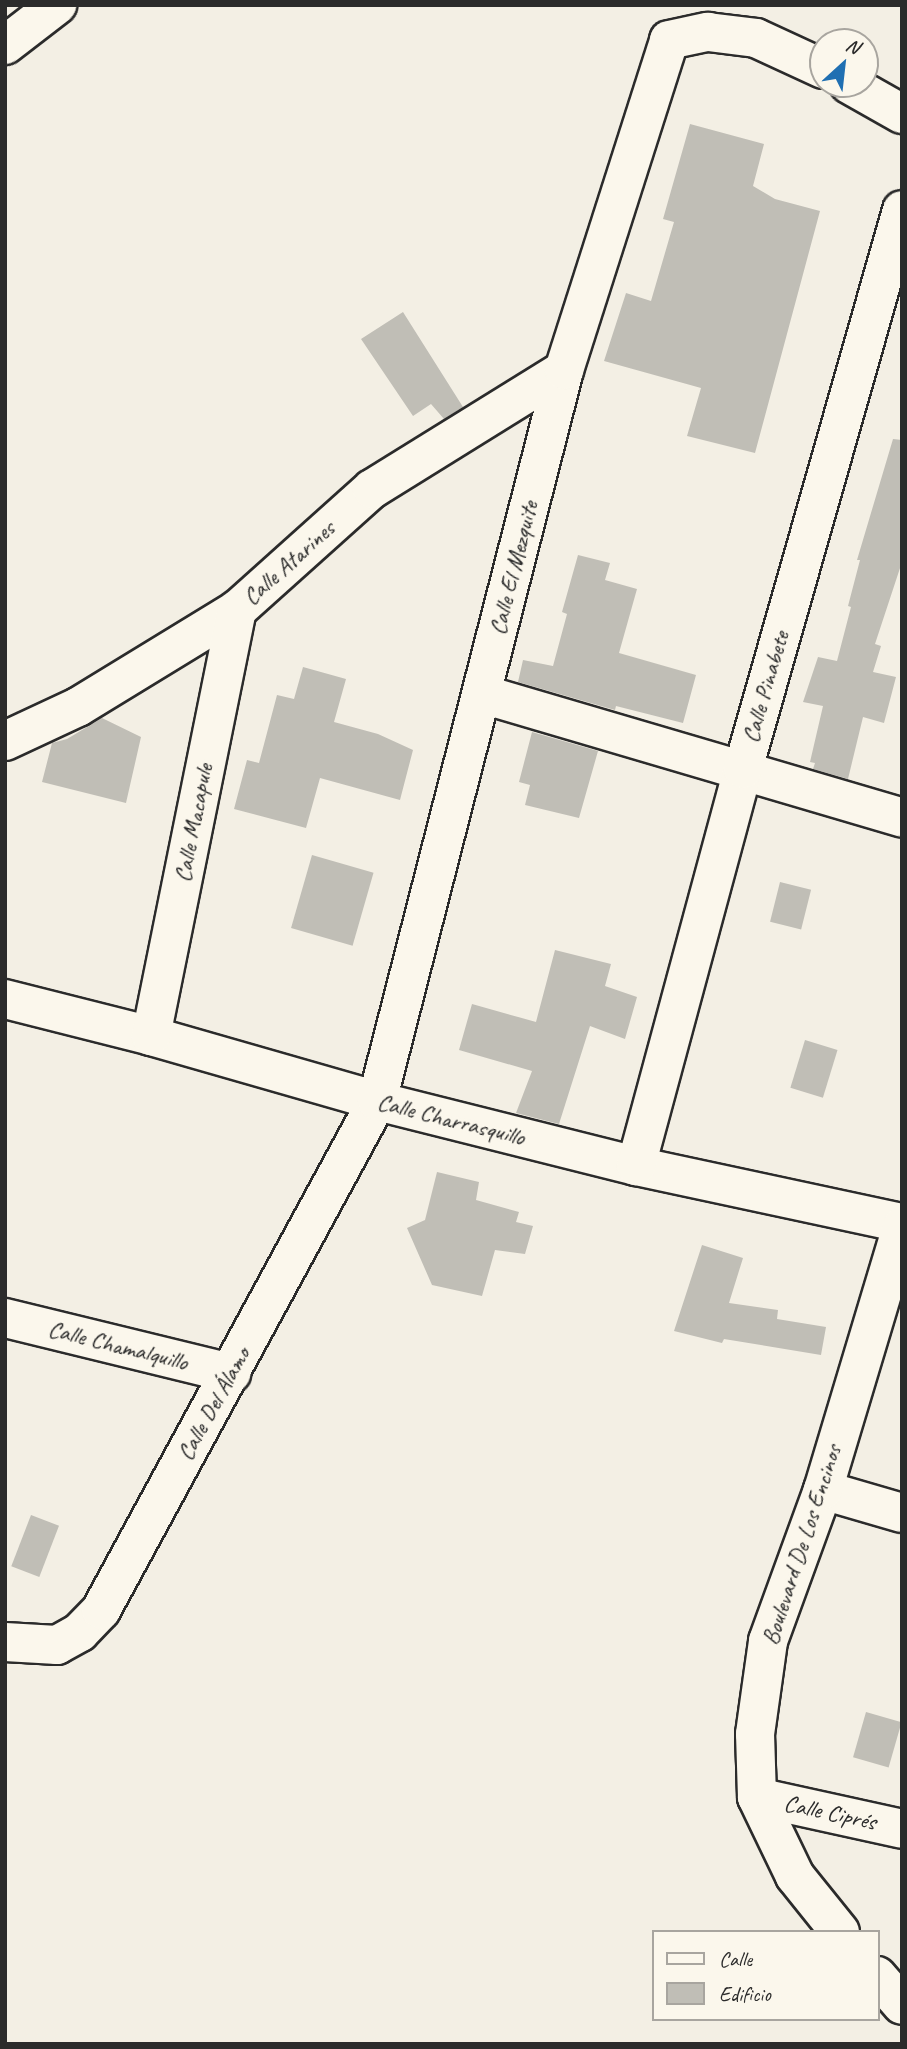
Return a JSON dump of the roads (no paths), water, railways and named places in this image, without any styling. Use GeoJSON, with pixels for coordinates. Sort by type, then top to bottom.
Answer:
{"type":"FeatureCollection","features":[{"type":"Feature","properties":{"kind":"street"},"geometry":{"type":"LineString","coordinates":[[5,45],[57,5]]}},
{"type":"Feature","properties":{"kind":"street","name":"Calle El Mezquite"},"geometry":{"type":"LineString","coordinates":[[377,1101],[564,370],[669,40],[708,32],[756,38],[809,63]]}},
{"type":"Feature","properties":{"kind":"street"},"geometry":{"type":"LineString","coordinates":[[874,98],[902,114]]}},
{"type":"Feature","properties":{"kind":"street","name":"Calle Pinabete"},"geometry":{"type":"LineString","coordinates":[[636,1166],[743,769],[902,210]]}},
{"type":"Feature","properties":{"kind":"street","name":"Calle Atarines"},"geometry":{"type":"LineString","coordinates":[[5,741],[78,708],[237,610],[372,489],[564,370]]}},
{"type":"Feature","properties":{"kind":"street","name":"Calle Macapule"},"geometry":{"type":"LineString","coordinates":[[151,1036],[237,610]]}},
{"type":"Feature","properties":{"kind":"street"},"geometry":{"type":"LineString","coordinates":[[482,694],[902,818]]}},
{"type":"Feature","properties":{"kind":"street","name":"Calle Charrasquillo"},"geometry":{"type":"LineString","coordinates":[[5,999],[151,1036],[377,1101],[636,1166],[902,1224]]}},
{"type":"Feature","properties":{"kind":"street","name":"Calle Del Álamo"},"geometry":{"type":"LineString","coordinates":[[5,1642],[57,1645],[80,1632],[101,1610],[377,1101]]}},
{"type":"Feature","properties":{"kind":"street","name":"Boulevard De Los Encinos"},"geometry":{"type":"LineString","coordinates":[[837,1930],[794,1876],[757,1797],[755,1734],[768,1641],[822,1490],[902,1224]]}},
{"type":"Feature","properties":{"kind":"street","name":"Calle Chamalquillo"},"geometry":{"type":"LineString","coordinates":[[5,1318],[231,1373]]}},
{"type":"Feature","properties":{"kind":"street"},"geometry":{"type":"LineString","coordinates":[[822,1490],[902,1513]]}},
{"type":"Feature","properties":{"kind":"street","name":"Calle Ciprés"},"geometry":{"type":"LineString","coordinates":[[757,1797],[902,1829]]}},
{"type":"Feature","properties":{"kind":"street"},"geometry":{"type":"LineString","coordinates":[[879,1978],[902,2005]]}}]}
